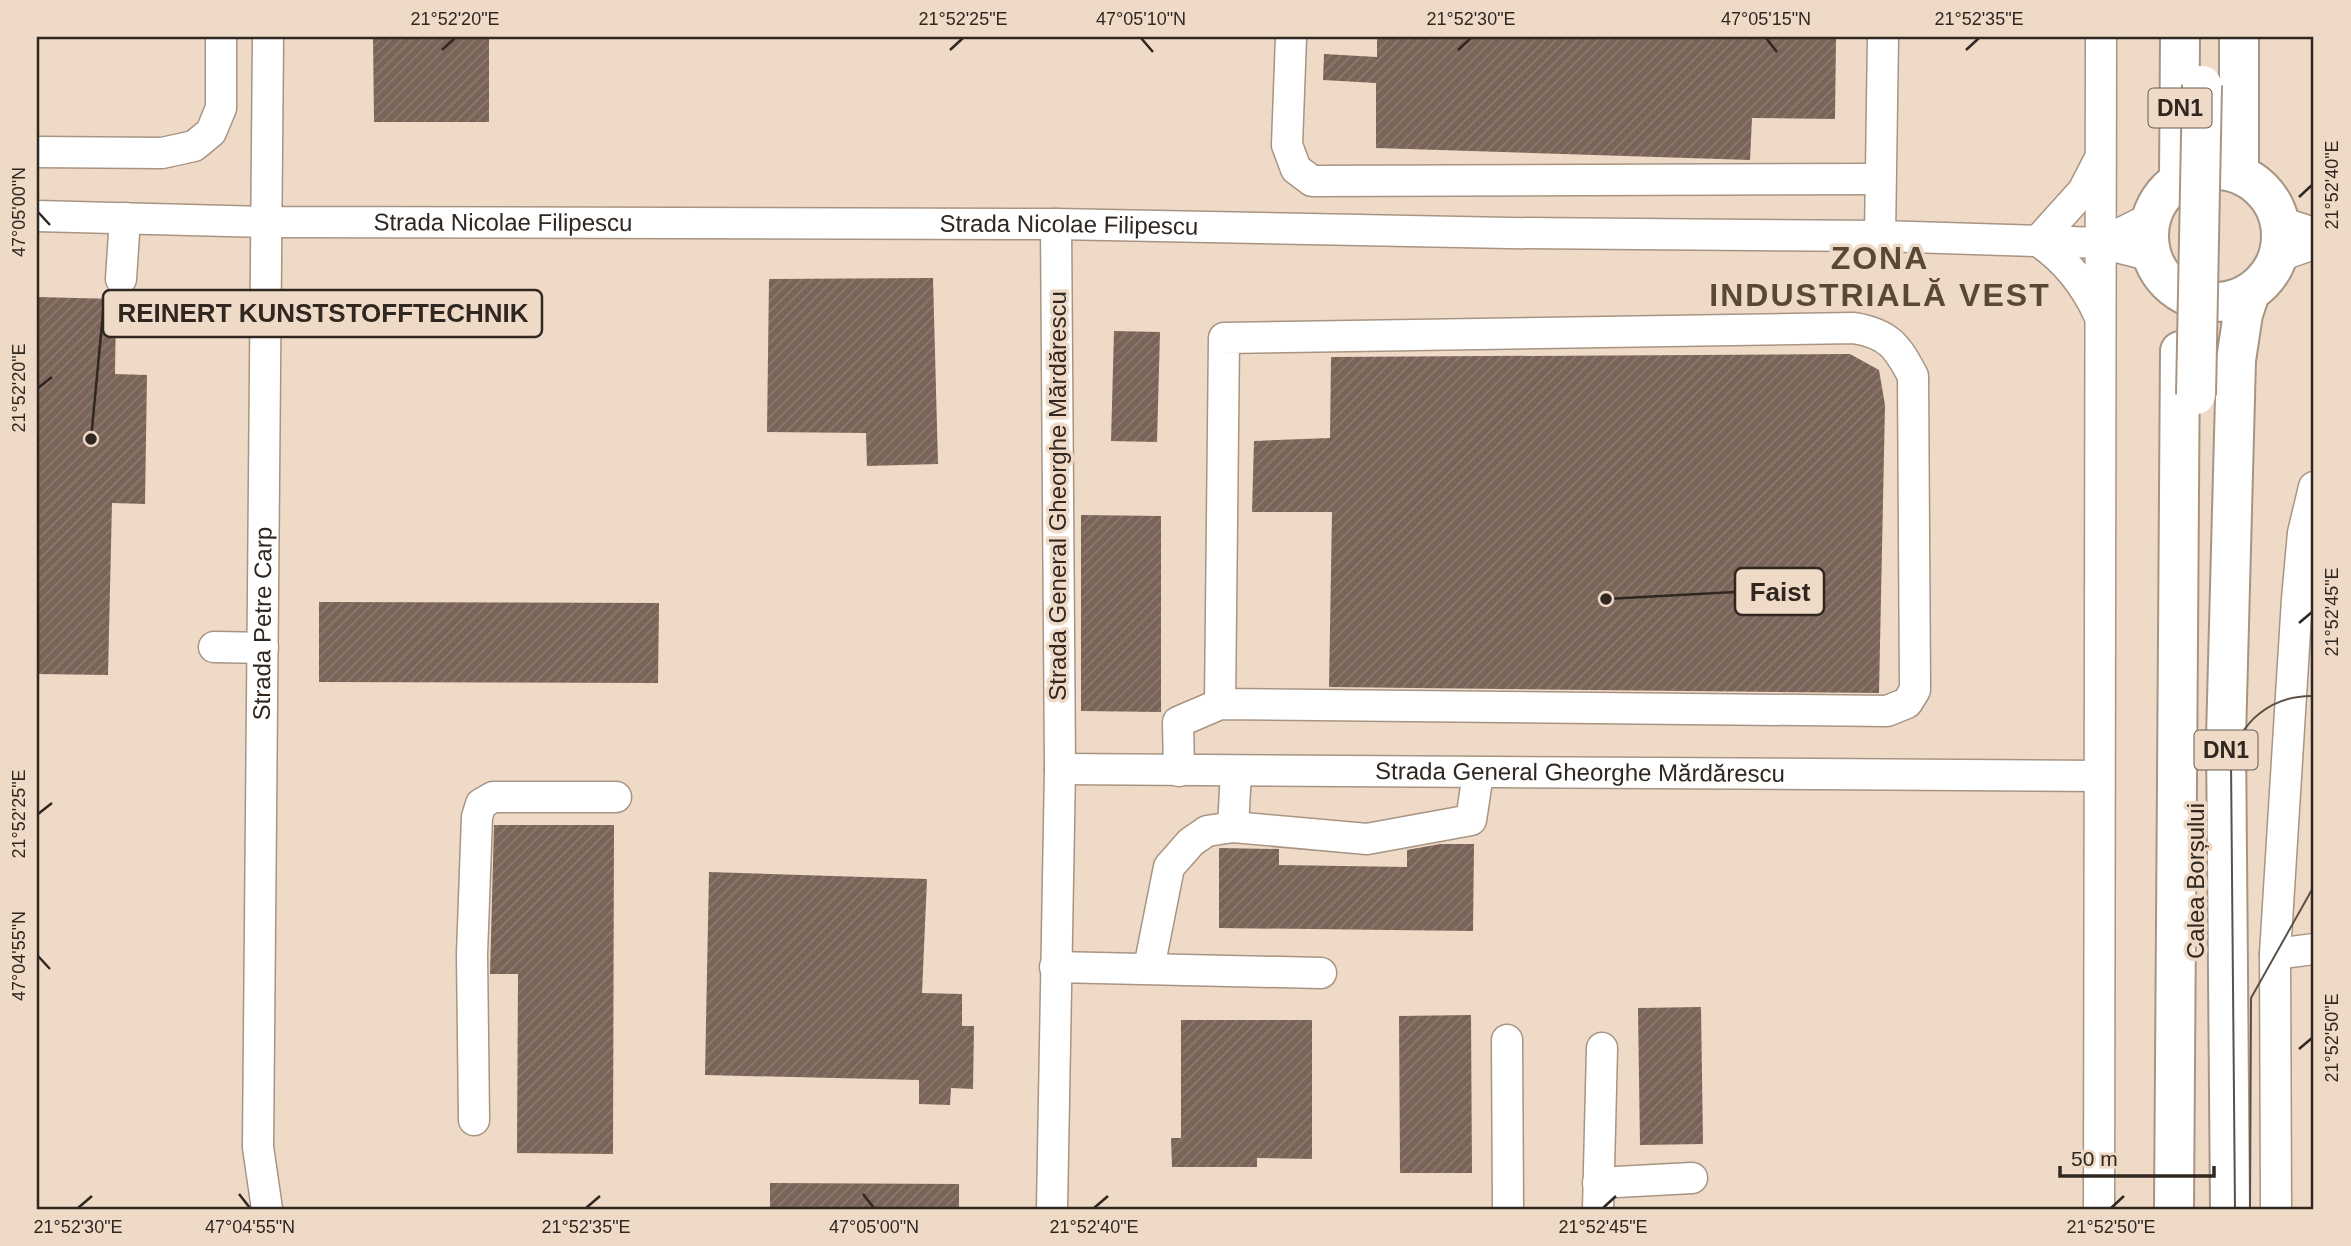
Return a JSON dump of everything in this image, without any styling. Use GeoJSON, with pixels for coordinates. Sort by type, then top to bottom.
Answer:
{"type":"FeatureCollection","features":[{"type":"Feature","properties":{"kind":"main road","name":"DN1"},"geometry":{"type":"LineString","coordinates":[[2179,180],[2180,37]]}},
{"type":"Feature","properties":{"kind":"main road","name":"Calea Borșului"},"geometry":{"type":"LineString","coordinates":[[2202,37],[2211,85]]}},
{"type":"Feature","properties":{"kind":"main road","name":"Calea Borșului"},"geometry":{"type":"LineString","coordinates":[[2196,1209],[2211,85],[2219,37]]}},
{"type":"Feature","properties":{"kind":"main road","name":"DN1"},"geometry":{"type":"LineString","coordinates":[[2230,1209],[2226,738],[2236,360],[2243,314],[2250,293],[2267,277],[2297,239],[2265,193],[2239,174],[2239,37]]}},
{"type":"Feature","properties":{"kind":"main road"},"geometry":{"type":"LineString","coordinates":[[2239,174],[2208,170],[2179,180],[2164,194],[2151,218],[2149,230],[2152,256],[2163,277],[2180,293],[2215,303],[2233,301],[2250,293]]}},
{"type":"Feature","properties":{"kind":"main road","name":"DN1"},"geometry":{"type":"LineString","coordinates":[[2175,1209],[2180,293]]}},
{"type":"Feature","properties":{"kind":"main road","name":"Calea Borșului"},"geometry":{"type":"LineString","coordinates":[[2207,394],[2218,1209]]}},
{"type":"Feature","properties":{"kind":"street"},"geometry":{"type":"LineString","coordinates":[[37,152],[162,153],[194,146],[211,132],[221,108],[221,37]]}},
{"type":"Feature","properties":{"kind":"street","name":"Strada Petre Carp"},"geometry":{"type":"LineString","coordinates":[[267,1209],[258,1147],[268,37]]}},
{"type":"Feature","properties":{"kind":"street"},"geometry":{"type":"LineString","coordinates":[[1291,37],[1287,145],[1296,169],[1312,181],[1880,179]]}},
{"type":"Feature","properties":{"kind":"street"},"geometry":{"type":"LineString","coordinates":[[1880,236],[1883,37]]}},
{"type":"Feature","properties":{"kind":"street"},"geometry":{"type":"LineString","coordinates":[[2099,1209],[2101,37]]}},
{"type":"Feature","properties":{"kind":"street"},"geometry":{"type":"LineString","coordinates":[[2101,155],[2083,191],[2038,241],[2059,255],[2080,280],[2101,322]]}},
{"type":"Feature","properties":{"kind":"street","name":"Strada Nicolae Filipescu"},"geometry":{"type":"LineString","coordinates":[[37,216],[266,222],[1056,224],[1509,233],[1880,236],[2101,243],[2152,256]]}},
{"type":"Feature","properties":{"kind":"street"},"geometry":{"type":"LineString","coordinates":[[121,279],[125,218]]}},
{"type":"Feature","properties":{"kind":"street","name":"Strada Nicolae Filipescu"},"geometry":{"type":"LineString","coordinates":[[2101,243],[2151,218]]}},
{"type":"Feature","properties":{"kind":"street","name":"Strada General Gheorghe Mărdărescu"},"geometry":{"type":"LineString","coordinates":[[1052,1209],[1060,769],[1056,224]]}},
{"type":"Feature","properties":{"kind":"street"},"geometry":{"type":"LineString","coordinates":[[1179,771],[1178,722],[1220,705],[1887,711],[1907,703],[1915,690],[1913,376],[1898,348],[1876,331],[1854,328],[1224,338],[1220,705]]}},
{"type":"Feature","properties":{"kind":"street"},"geometry":{"type":"LineString","coordinates":[[2276,1209],[2275,954],[2297,599],[2303,533],[2314,487]]}},
{"type":"Feature","properties":{"kind":"street"},"geometry":{"type":"LineString","coordinates":[[214,647],[262,648]]}},
{"type":"Feature","properties":{"kind":"street","name":"Strada General Gheorghe Mărdărescu"},"geometry":{"type":"LineString","coordinates":[[1060,769],[1478,774],[2099,776]]}},
{"type":"Feature","properties":{"kind":"street"},"geometry":{"type":"LineString","coordinates":[[1233,827],[1236,772]]}},
{"type":"Feature","properties":{"kind":"street"},"geometry":{"type":"LineString","coordinates":[[1149,968],[1169,867],[1191,842],[1206,831],[1233,827],[1367,839],[1471,820],[1478,774]]}},
{"type":"Feature","properties":{"kind":"street"},"geometry":{"type":"LineString","coordinates":[[474,1120],[472,954],[477,817],[481,804],[493,797],[616,797]]}},
{"type":"Feature","properties":{"kind":"street"},"geometry":{"type":"LineString","coordinates":[[2275,954],[2314,949]]}},
{"type":"Feature","properties":{"kind":"street"},"geometry":{"type":"LineString","coordinates":[[1055,967],[1321,973]]}},
{"type":"Feature","properties":{"kind":"street"},"geometry":{"type":"LineString","coordinates":[[1507,1040],[1508,1209]]}},
{"type":"Feature","properties":{"kind":"street"},"geometry":{"type":"LineString","coordinates":[[1602,1048],[1598,1196],[1692,1178]]}},
{"type":"Feature","properties":{"kind":"building"},"geometry":{"type":"Polygon","coordinates":[[[373,37],[489,37],[489,122],[374,122],[373,37]]]}},
{"type":"Feature","properties":{"kind":"building"},"geometry":{"type":"Polygon","coordinates":[[[1377,37],[1836,37],[1835,119],[1752,118],[1750,160],[1376,148],[1376,83],[1323,80],[1324,54],[1377,57],[1377,37]]]}},
{"type":"Feature","properties":{"kind":"building"},"geometry":{"type":"Polygon","coordinates":[[[933,278],[938,464],[867,466],[866,433],[767,432],[769,279],[933,278]]]}},
{"type":"Feature","properties":{"kind":"building"},"geometry":{"type":"Polygon","coordinates":[[[37,297],[116,299],[115,374],[147,375],[145,504],[112,503],[108,675],[37,674],[37,297]]]}},
{"type":"Feature","properties":{"kind":"building"},"geometry":{"type":"Polygon","coordinates":[[[1114,331],[1160,332],[1157,442],[1111,441],[1114,331]]]}},
{"type":"Feature","properties":{"kind":"building"},"geometry":{"type":"Polygon","coordinates":[[[1850,354],[1879,370],[1885,405],[1879,693],[1329,687],[1332,512],[1252,512],[1254,441],[1330,438],[1331,357],[1850,354]]]}},
{"type":"Feature","properties":{"kind":"building"},"geometry":{"type":"Polygon","coordinates":[[[1081,515],[1161,516],[1161,712],[1081,711],[1081,515]]]}},
{"type":"Feature","properties":{"kind":"building"},"geometry":{"type":"Polygon","coordinates":[[[319,602],[659,603],[658,683],[319,682],[319,602]]]}},
{"type":"Feature","properties":{"kind":"building"},"geometry":{"type":"Polygon","coordinates":[[[494,825],[614,825],[613,1154],[517,1153],[518,974],[490,974],[494,825]]]}},
{"type":"Feature","properties":{"kind":"building"},"geometry":{"type":"Polygon","coordinates":[[[1440,844],[1474,844],[1473,931],[1219,928],[1219,848],[1279,849],[1279,865],[1407,867],[1407,850],[1440,844]]]}},
{"type":"Feature","properties":{"kind":"building"},"geometry":{"type":"Polygon","coordinates":[[[709,872],[927,879],[922,993],[962,994],[962,1026],[974,1026],[973,1089],[951,1088],[950,1105],[919,1104],[919,1080],[705,1075],[709,872]]]}},
{"type":"Feature","properties":{"kind":"building"},"geometry":{"type":"Polygon","coordinates":[[[1701,1007],[1703,1144],[1640,1145],[1638,1008],[1701,1007]]]}},
{"type":"Feature","properties":{"kind":"building"},"geometry":{"type":"Polygon","coordinates":[[[1471,1015],[1472,1173],[1400,1173],[1399,1016],[1471,1015]]]}},
{"type":"Feature","properties":{"kind":"building"},"geometry":{"type":"Polygon","coordinates":[[[1181,1020],[1312,1020],[1312,1159],[1257,1158],[1257,1167],[1172,1167],[1171,1138],[1181,1138],[1181,1020]]]}},
{"type":"Feature","properties":{"kind":"building"},"geometry":{"type":"Polygon","coordinates":[[[770,1183],[959,1184],[959,1209],[770,1209],[770,1183]]]}},
{"type":"Feature","properties":{"kind":"tram line"},"geometry":{"type":"LineString","coordinates":[[2235,1209],[2231,762],[2241,734],[2260,713],[2284,700],[2314,696]]}},
{"type":"Feature","properties":{"kind":"tram line"},"geometry":{"type":"LineString","coordinates":[[2250,1209],[2251,998],[2314,886]]}},
{"type":"Feature","properties":{"kind":"place","name":"REINERT KUNSTSTOFFTECHNIK"},"geometry":{"type":"Point","coordinates":[91,439]}},
{"type":"Feature","properties":{"kind":"place","name":"Faist"},"geometry":{"type":"Point","coordinates":[1606,599]}},
{"type":"Feature","properties":{"kind":"district","name":"ZONA INDUSTRIALĂ VEST"},"geometry":{"type":"Point","coordinates":[1880,276]}}]}
